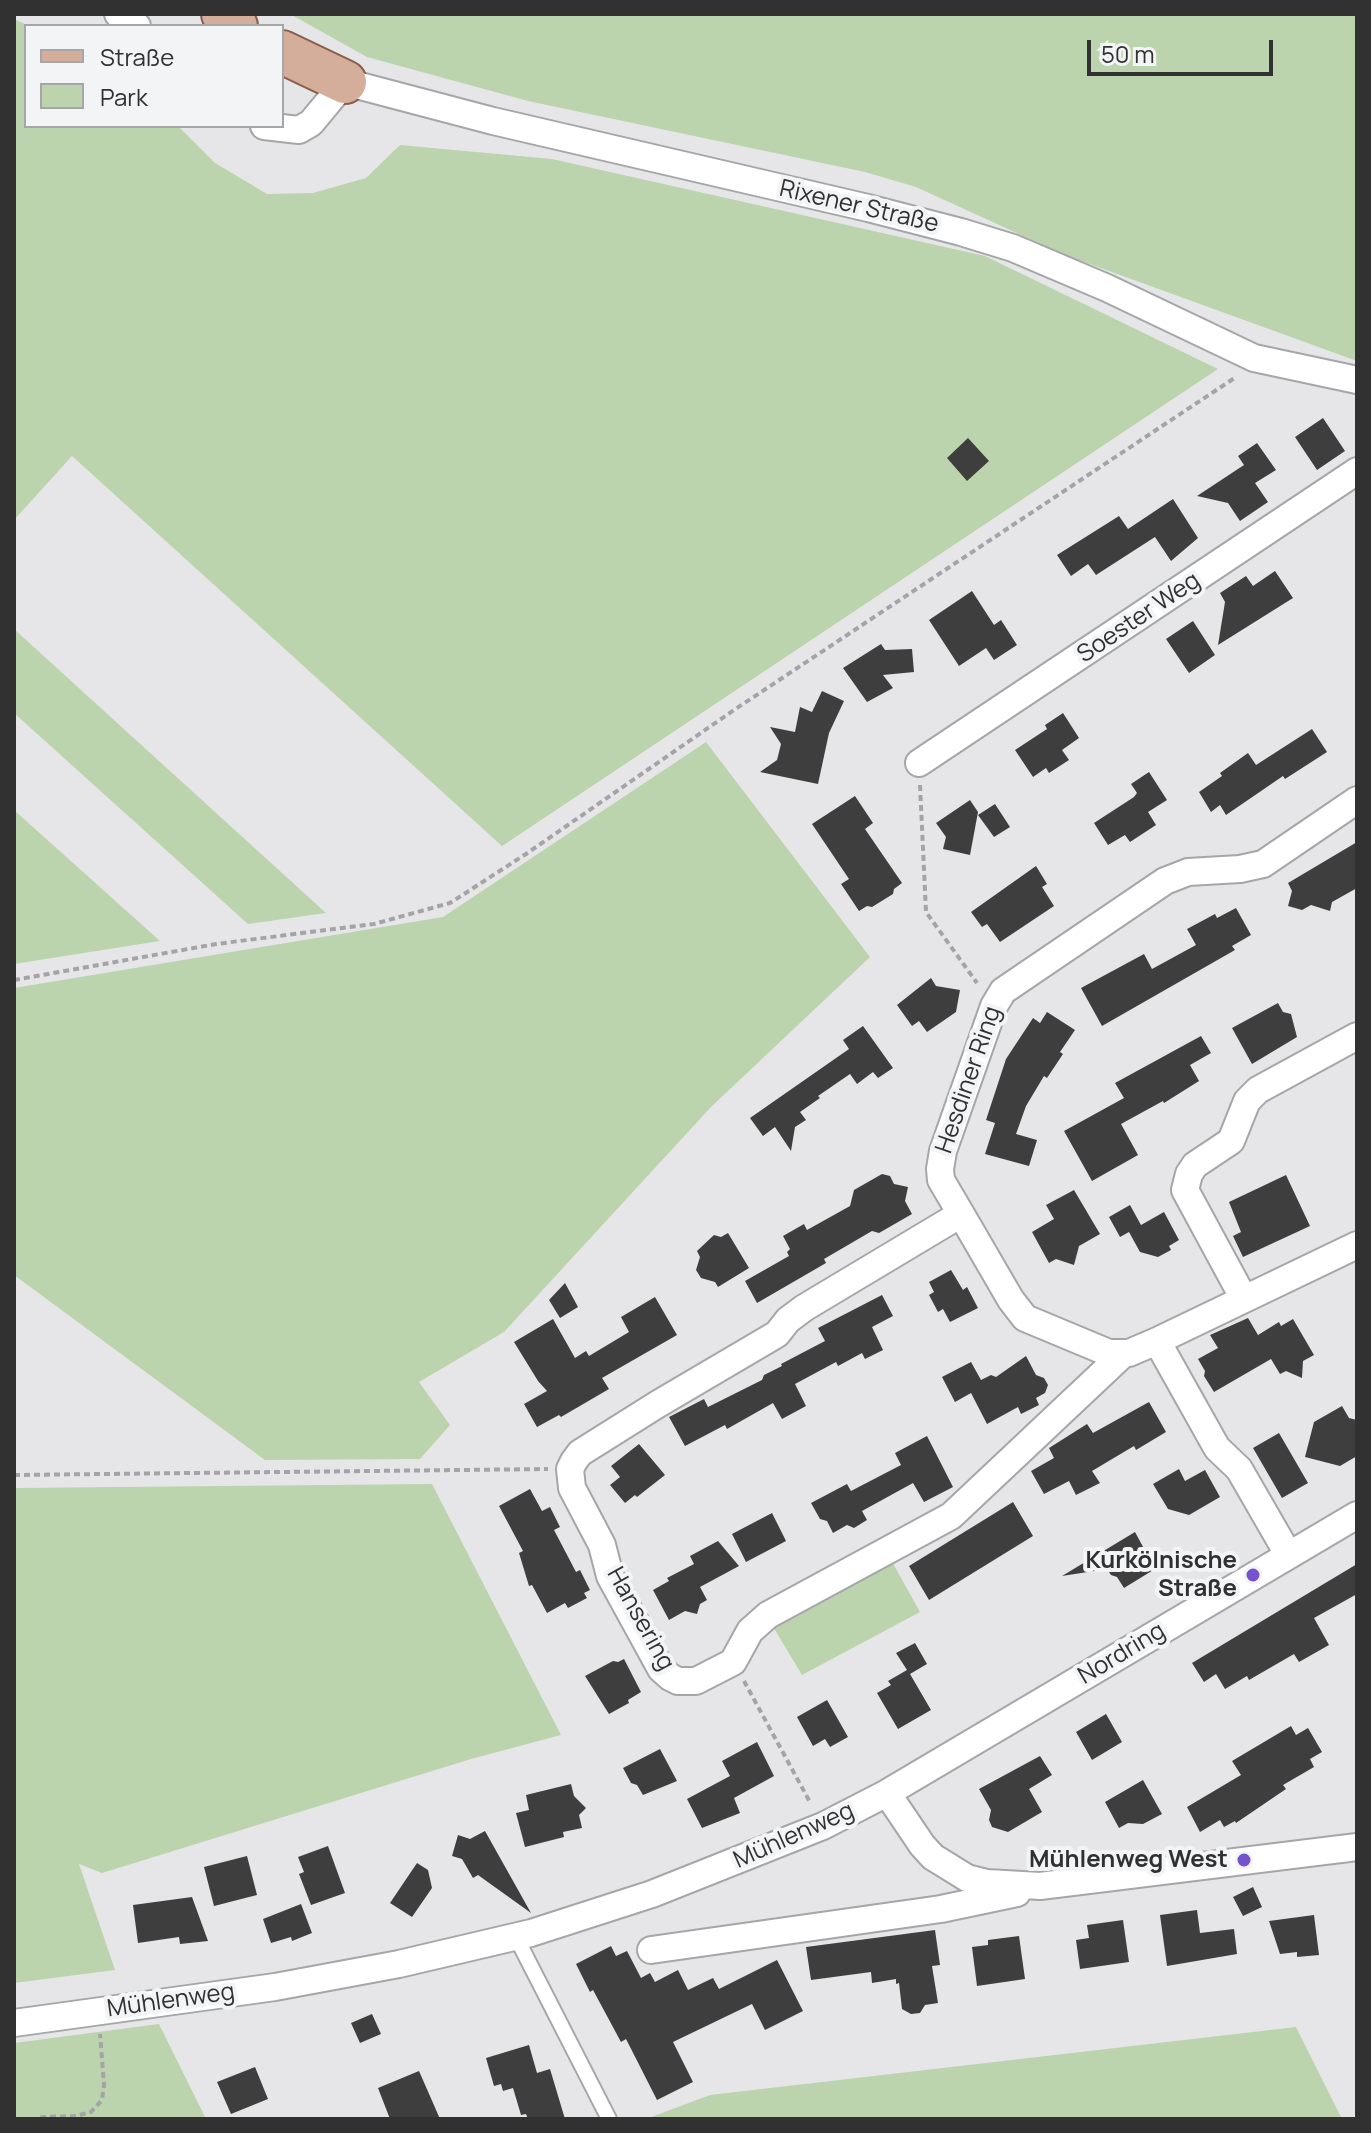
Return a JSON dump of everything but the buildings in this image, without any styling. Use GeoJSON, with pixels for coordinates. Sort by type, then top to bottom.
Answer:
{"type":"FeatureCollection","features":[{"type":"Feature","properties":{"kind":"main road"},"geometry":{"type":"LineString","coordinates":[[284,53],[345,82]]}},
{"type":"Feature","properties":{"kind":"street"},"geometry":{"type":"LineString","coordinates":[[282,128],[299,130],[311,123],[345,82]]}},
{"type":"Feature","properties":{"kind":"street","name":"Rixener Straße"},"geometry":{"type":"LineString","coordinates":[[345,82],[493,121],[868,208],[974,236],[1013,248],[1107,288],[1254,358],[1357,380]]}},
{"type":"Feature","properties":{"kind":"street","name":"Soester Weg"},"geometry":{"type":"LineString","coordinates":[[919,763],[1357,471]]}},
{"type":"Feature","properties":{"kind":"street","name":"Hesdiner Ring"},"geometry":{"type":"LineString","coordinates":[[1122,1355],[1091,1347],[1025,1318],[1011,1300],[941,1180],[940,1160],[994,1006],[1003,991],[1165,881],[1188,872],[1240,869],[1263,864],[1357,800]]}},
{"type":"Feature","properties":{"kind":"street"},"geometry":{"type":"LineString","coordinates":[[1244,1299],[1185,1190],[1189,1174],[1195,1165],[1231,1141],[1247,1101],[1258,1090],[1357,1036]]}},
{"type":"Feature","properties":{"kind":"street"},"geometry":{"type":"LineString","coordinates":[[570,1469],[580,1453],[770,1339],[794,1314],[961,1214]]}},
{"type":"Feature","properties":{"kind":"street"},"geometry":{"type":"LineString","coordinates":[[733,1662],[750,1631],[768,1615],[951,1516],[1122,1355],[1357,1245]]}},
{"type":"Feature","properties":{"kind":"street"},"geometry":{"type":"LineString","coordinates":[[1157,1341],[1217,1448],[1239,1469],[1288,1554]]}},
{"type":"Feature","properties":{"kind":"street","name":"Hansering"},"geometry":{"type":"LineString","coordinates":[[570,1469],[572,1488],[602,1545],[610,1576],[661,1669],[670,1677],[687,1683],[733,1662]]}},
{"type":"Feature","properties":{"kind":"street","name":"Nordring"},"geometry":{"type":"LineString","coordinates":[[887,1793],[1357,1515]]}},
{"type":"Feature","properties":{"kind":"street"},"geometry":{"type":"LineString","coordinates":[[887,1793],[922,1845],[948,1869],[987,1883],[1040,1886]]}},
{"type":"Feature","properties":{"kind":"street","name":"Mühlenweg"},"geometry":{"type":"LineString","coordinates":[[14,2023],[336,1976],[516,1937],[652,1894],[823,1826],[887,1793]]}},
{"type":"Feature","properties":{"kind":"street"},"geometry":{"type":"LineString","coordinates":[[651,1950],[941,1909],[1040,1886],[1357,1847]]}},
{"type":"Feature","properties":{"kind":"lane"},"geometry":{"type":"LineString","coordinates":[[516,1937],[609,2119]]}},
{"type":"Feature","properties":{"kind":"path"},"geometry":{"type":"LineString","coordinates":[[14,980],[216,944],[374,924],[450,903],[1237,376],[1254,358]]}},
{"type":"Feature","properties":{"kind":"path"},"geometry":{"type":"LineString","coordinates":[[919,763],[926,912],[994,1006]]}},
{"type":"Feature","properties":{"kind":"path"},"geometry":{"type":"LineString","coordinates":[[14,1475],[570,1469]]}},
{"type":"Feature","properties":{"kind":"path"},"geometry":{"type":"LineString","coordinates":[[733,1662],[823,1826]]}},
{"type":"Feature","properties":{"kind":"path"},"geometry":{"type":"LineString","coordinates":[[42,2119],[91,2112],[102,2100],[104,2085],[98,2012]]}},
{"type":"Feature","properties":{"kind":"green space"},"geometry":{"type":"Polygon","coordinates":[[[290,14],[1357,14],[1357,361],[1065,255],[916,187],[865,172],[528,101],[367,57],[290,14]]]}},
{"type":"Feature","properties":{"kind":"green space"},"geometry":{"type":"Polygon","coordinates":[[[14,19],[25,24],[24,128],[180,128],[215,163],[267,194],[313,193],[366,178],[400,145],[552,159],[985,256],[1218,369],[502,846],[72,456],[14,520],[14,19]]]}},
{"type":"Feature","properties":{"kind":"green space"},"geometry":{"type":"Polygon","coordinates":[[[14,629],[326,913],[248,924],[14,713],[14,629]]]}},
{"type":"Feature","properties":{"kind":"green space"},"geometry":{"type":"Polygon","coordinates":[[[706,742],[870,957],[711,1107],[504,1332],[419,1382],[450,1425],[420,1459],[265,1460],[14,1275],[14,988],[443,917],[706,742]]]}},
{"type":"Feature","properties":{"kind":"green space"},"geometry":{"type":"Polygon","coordinates":[[[14,810],[160,941],[14,964],[14,810]]]}},
{"type":"Feature","properties":{"kind":"green space"},"geometry":{"type":"Polygon","coordinates":[[[432,1484],[561,1735],[471,1759],[102,1873],[79,1864],[115,1970],[14,1983],[14,1488],[432,1484]]]}},
{"type":"Feature","properties":{"kind":"green space"},"geometry":{"type":"Polygon","coordinates":[[[890,1558],[920,1612],[802,1675],[772,1625],[890,1558]]]}},
{"type":"Feature","properties":{"kind":"green space"},"geometry":{"type":"Polygon","coordinates":[[[159,2024],[206,2119],[14,2119],[14,2043],[159,2024]]]}},
{"type":"Feature","properties":{"kind":"green space"},"geometry":{"type":"Polygon","coordinates":[[[1296,2027],[1342,2119],[646,2119],[710,2095],[1296,2027]]]}},
{"type":"Feature","properties":{"kind":"place","name":"Kurkölnische Straße"},"geometry":{"type":"Point","coordinates":[1253,1575]}},
{"type":"Feature","properties":{"kind":"place","name":"Mühlenweg West"},"geometry":{"type":"Point","coordinates":[1244,1860]}}]}
